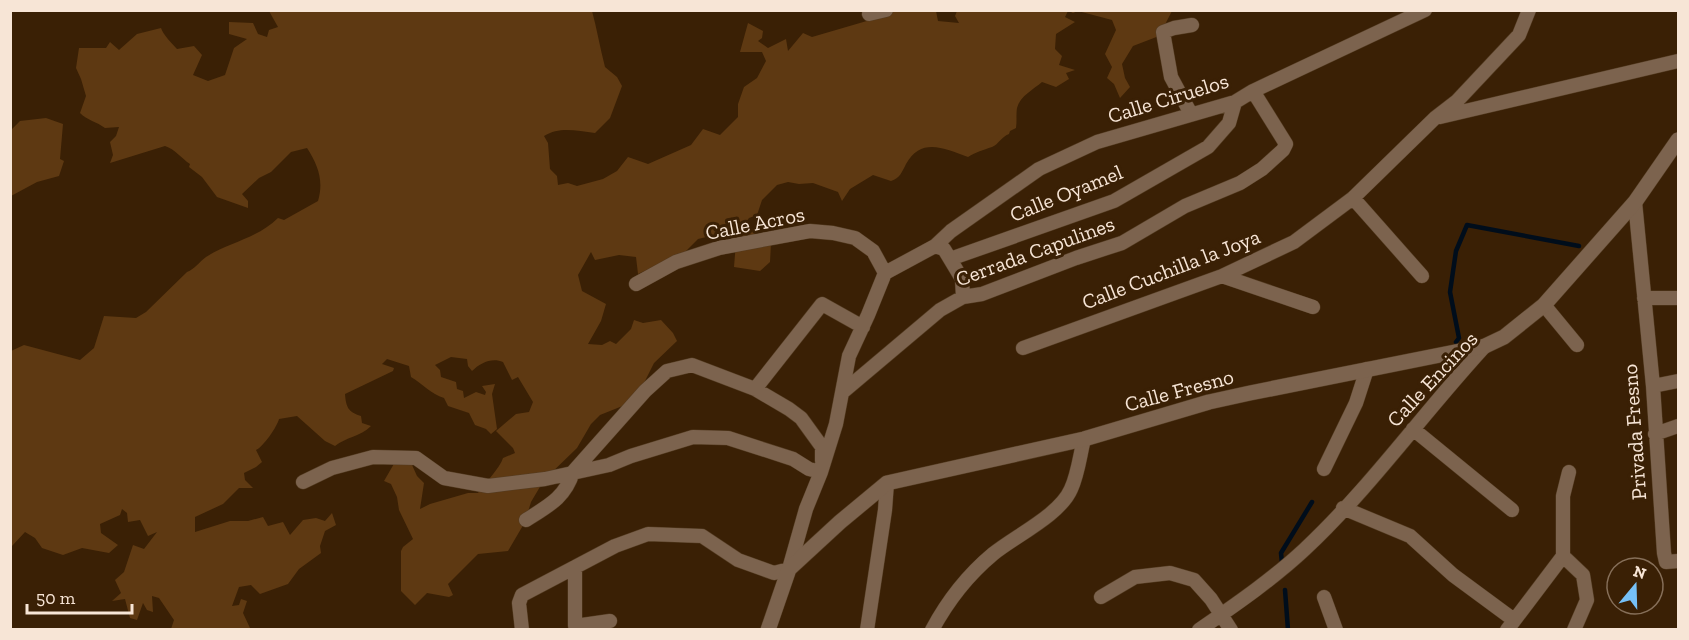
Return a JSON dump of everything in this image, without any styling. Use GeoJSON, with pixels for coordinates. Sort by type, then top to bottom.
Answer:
{"type":"FeatureCollection","features":[{"type":"Feature","properties":{"kind":"street"},"geometry":{"type":"LineString","coordinates":[[869,14],[886,10]]}},
{"type":"Feature","properties":{"kind":"street","name":"Calle Ciruelos"},"geometry":{"type":"LineString","coordinates":[[935,246],[951,231],[1040,169],[1098,142],[1235,102],[1253,91],[1425,10]]}},
{"type":"Feature","properties":{"kind":"street"},"geometry":{"type":"LineString","coordinates":[[1435,118],[1457,101],[1519,35],[1529,10]]}},
{"type":"Feature","properties":{"kind":"street"},"geometry":{"type":"LineString","coordinates":[[1191,114],[1171,77],[1163,32],[1192,25]]}},
{"type":"Feature","properties":{"kind":"street"},"geometry":{"type":"LineString","coordinates":[[1435,118],[1678,61]]}},
{"type":"Feature","properties":{"kind":"street","name":"Cerrada Capulines"},"geometry":{"type":"LineString","coordinates":[[843,391],[940,310],[963,297],[982,294],[1122,243],[1185,206],[1240,183],[1262,170],[1283,150],[1286,144],[1253,91]]}},
{"type":"Feature","properties":{"kind":"street","name":"Calle Oyamel"},"geometry":{"type":"LineString","coordinates":[[950,259],[1114,201],[1208,147],[1229,123],[1235,102]]}},
{"type":"Feature","properties":{"kind":"street","name":"Calle Cuchilla la Joya"},"geometry":{"type":"LineString","coordinates":[[1023,348],[1222,276],[1294,242],[1353,198],[1435,118]]}},
{"type":"Feature","properties":{"kind":"street","name":"Calle Encinos"},"geometry":{"type":"LineString","coordinates":[[1199,630],[1268,580],[1304,549],[1384,465],[1485,346],[1504,337],[1544,305],[1635,202],[1678,140]]}},
{"type":"Feature","properties":{"kind":"street"},"geometry":{"type":"LineString","coordinates":[[1353,198],[1422,276]]}},
{"type":"Feature","properties":{"kind":"street","name":"Privada Fresno"},"geometry":{"type":"LineString","coordinates":[[1635,202],[1653,386],[1664,553],[1672,562]]}},
{"type":"Feature","properties":{"kind":"street","name":"Calle Acros"},"geometry":{"type":"LineString","coordinates":[[636,284],[676,262],[719,248],[810,231],[855,238],[873,251],[885,273]]}},
{"type":"Feature","properties":{"kind":"street"},"geometry":{"type":"LineString","coordinates":[[768,630],[806,509],[821,472],[843,391],[849,356],[885,273],[935,246],[944,249],[962,279],[963,297]]}},
{"type":"Feature","properties":{"kind":"street"},"geometry":{"type":"LineString","coordinates":[[1222,276],[1313,307]]}},
{"type":"Feature","properties":{"kind":"street"},"geometry":{"type":"LineString","coordinates":[[1644,298],[1678,298]]}},
{"type":"Feature","properties":{"kind":"street"},"geometry":{"type":"LineString","coordinates":[[755,389],[822,304],[863,327]]}},
{"type":"Feature","properties":{"kind":"street"},"geometry":{"type":"LineString","coordinates":[[1544,305],[1577,345]]}},
{"type":"Feature","properties":{"kind":"street","name":"Calle Fresno"},"geometry":{"type":"LineString","coordinates":[[887,483],[1084,439],[1209,402],[1485,346]]}},
{"type":"Feature","properties":{"kind":"street"},"geometry":{"type":"LineString","coordinates":[[526,520],[560,497],[569,484],[573,472],[638,399],[667,371],[693,365],[755,389],[801,418],[822,447],[821,472]]}},
{"type":"Feature","properties":{"kind":"street"},"geometry":{"type":"LineString","coordinates":[[1324,469],[1356,403],[1367,369]]}},
{"type":"Feature","properties":{"kind":"street"},"geometry":{"type":"LineString","coordinates":[[1653,386],[1678,381]]}},
{"type":"Feature","properties":{"kind":"street"},"geometry":{"type":"LineString","coordinates":[[1655,434],[1678,426]]}},
{"type":"Feature","properties":{"kind":"street"},"geometry":{"type":"LineString","coordinates":[[1413,429],[1512,510]]}},
{"type":"Feature","properties":{"kind":"street"},"geometry":{"type":"LineString","coordinates":[[303,482],[332,468],[373,457],[416,458],[444,478],[488,486],[545,479],[609,465],[693,437],[729,438],[793,459],[809,469],[821,472]]}},
{"type":"Feature","properties":{"kind":"street"},"geometry":{"type":"LineString","coordinates":[[932,630],[943,611],[974,572],[992,554],[1056,508],[1071,490],[1084,439]]}},
{"type":"Feature","properties":{"kind":"street"},"geometry":{"type":"LineString","coordinates":[[1343,508],[1410,536],[1511,625],[1563,555],[1563,496],[1569,472]]}},
{"type":"Feature","properties":{"kind":"street"},"geometry":{"type":"LineString","coordinates":[[522,630],[519,603],[522,595],[615,546],[648,534],[702,536],[738,560],[774,573],[789,569],[887,483]]}},
{"type":"Feature","properties":{"kind":"street"},"geometry":{"type":"LineString","coordinates":[[867,630],[887,483]]}},
{"type":"Feature","properties":{"kind":"street"},"geometry":{"type":"LineString","coordinates":[[1563,555],[1583,575],[1587,600],[1574,630]]}},
{"type":"Feature","properties":{"kind":"street"},"geometry":{"type":"LineString","coordinates":[[575,567],[574,626],[610,621]]}},
{"type":"Feature","properties":{"kind":"street"},"geometry":{"type":"LineString","coordinates":[[1101,597],[1135,577],[1170,573],[1194,580],[1222,614],[1231,630]]}},
{"type":"Feature","properties":{"kind":"street"},"geometry":{"type":"LineString","coordinates":[[1324,597],[1336,630]]}},
{"type":"Feature","properties":{"kind":"shaded area"},"geometry":{"type":"Polygon","coordinates":[[[269,11],[592,11],[605,67],[617,77],[622,86],[610,118],[595,133],[562,130],[544,136],[548,143],[550,169],[557,176],[558,185],[568,183],[577,186],[603,179],[617,171],[628,157],[648,164],[691,145],[703,129],[720,135],[738,117],[738,104],[744,87],[757,78],[766,61],[762,52],[740,52],[748,23],[763,31],[762,38],[758,41],[768,48],[786,39],[788,51],[803,33],[812,37],[877,18],[882,11],[936,11],[938,21],[959,23],[955,16],[957,11],[1068,11],[1065,17],[1075,22],[1056,34],[1055,49],[1062,56],[1059,65],[1075,70],[1066,73],[1069,79],[1056,87],[1042,82],[1028,93],[1017,108],[1016,128],[994,146],[968,157],[942,148],[919,150],[897,178],[891,181],[873,175],[850,189],[842,201],[838,192],[813,183],[788,182],[777,185],[762,200],[757,215],[749,218],[744,225],[771,243],[770,262],[760,271],[734,267],[736,242],[723,233],[698,239],[684,253],[638,274],[636,257],[619,255],[595,260],[591,252],[578,275],[582,291],[606,304],[601,321],[588,344],[602,345],[610,341],[616,344],[631,329],[634,320],[643,323],[661,320],[677,341],[654,363],[635,401],[600,415],[591,424],[577,448],[544,480],[531,502],[525,522],[508,551],[478,554],[448,584],[453,595],[449,597],[427,593],[415,605],[401,591],[401,551],[413,539],[399,510],[397,497],[391,484],[384,481],[395,462],[408,456],[417,476],[424,483],[420,509],[468,493],[478,493],[496,471],[503,458],[515,453],[496,431],[516,414],[529,412],[533,402],[518,377],[512,380],[503,362],[495,360],[486,362],[472,371],[467,359],[451,357],[435,365],[440,370],[441,377],[456,382],[457,389],[463,391],[464,398],[476,392],[485,395],[486,392],[482,386],[495,384],[492,394],[497,429],[491,434],[486,429],[475,425],[469,413],[448,406],[444,398],[411,377],[409,366],[387,359],[382,364],[394,368],[393,371],[345,394],[348,408],[361,416],[362,423],[371,426],[362,432],[335,446],[325,441],[297,416],[279,419],[276,427],[256,450],[262,462],[244,473],[245,480],[253,488],[239,488],[223,504],[195,517],[195,532],[230,521],[248,521],[263,517],[268,526],[283,522],[290,535],[303,520],[316,518],[325,521],[332,513],[336,525],[325,531],[320,546],[321,553],[299,569],[288,584],[260,594],[251,585],[239,587],[232,606],[239,605],[241,599],[247,601],[243,613],[249,629],[171,629],[174,620],[159,598],[152,596],[153,612],[147,610],[143,603],[137,620],[130,618],[125,599],[112,601],[121,593],[115,580],[124,572],[133,545],[144,549],[157,532],[148,536],[140,520],[128,522],[127,513],[122,509],[120,515],[100,524],[101,533],[118,545],[109,553],[82,548],[63,555],[42,548],[35,538],[25,532],[12,546],[11,552],[11,351],[24,345],[80,360],[94,348],[104,316],[136,318],[146,312],[206,257],[253,235],[278,218],[284,220],[318,201],[319,173],[307,148],[291,152],[271,172],[259,178],[242,194],[248,201],[248,208],[217,197],[202,177],[189,167],[190,164],[169,147],[165,146],[110,163],[113,155],[110,142],[116,136],[119,127],[105,128],[80,113],[86,96],[76,68],[79,48],[106,48],[110,42],[119,50],[137,34],[161,28],[177,49],[194,46],[202,55],[193,75],[208,81],[225,75],[234,48],[247,39],[229,34],[229,22],[253,23],[258,34],[267,37],[269,30],[278,27],[269,11]]]}},
{"type":"Feature","properties":{"kind":"shaded area"},"geometry":{"type":"Polygon","coordinates":[[[1078,11],[1172,11],[1159,36],[1133,46],[1122,64],[1130,87],[1120,98],[1114,84],[1107,78],[1112,67],[1105,54],[1116,30],[1112,20],[1078,11]]]}},
{"type":"Feature","properties":{"kind":"shaded area"},"geometry":{"type":"Polygon","coordinates":[[[46,118],[63,124],[60,159],[64,161],[59,176],[37,182],[11,196],[11,130],[20,121],[46,118]]]}},
{"type":"Feature","properties":{"kind":"waterway"},"geometry":{"type":"LineString","coordinates":[[1456,342],[1459,338],[1450,292],[1456,251],[1467,225],[1579,246]]}},
{"type":"Feature","properties":{"kind":"waterway"},"geometry":{"type":"LineString","coordinates":[[1282,563],[1281,553],[1312,502]]}},
{"type":"Feature","properties":{"kind":"waterway"},"geometry":{"type":"LineString","coordinates":[[1285,590],[1288,630]]}}]}
